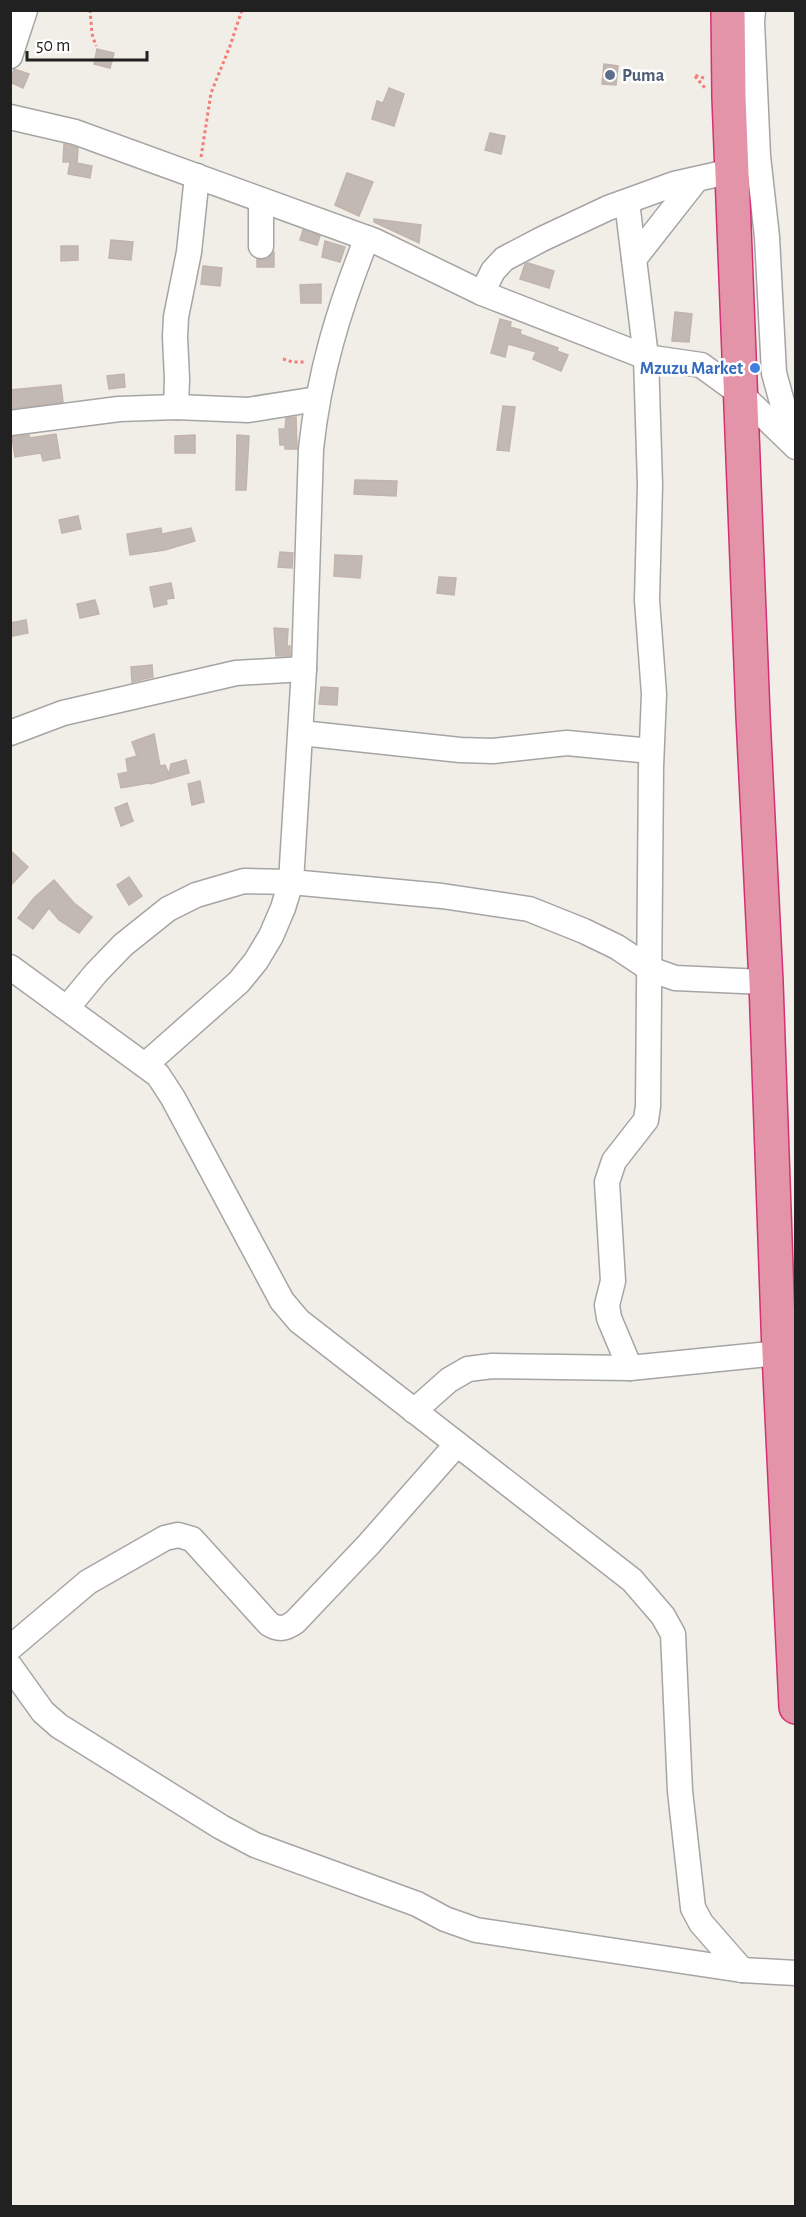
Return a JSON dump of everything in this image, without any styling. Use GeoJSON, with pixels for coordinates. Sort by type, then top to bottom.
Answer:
{"type":"FeatureCollection","features":[{"type":"Feature","properties":{"kind":"highway"},"geometry":{"type":"LineString","coordinates":[[728,10],[729,97],[753,716],[787,1348],[795,1707]]}},
{"type":"Feature","properties":{"kind":"street"},"geometry":{"type":"LineString","coordinates":[[10,56],[25,10]]}},
{"type":"Feature","properties":{"kind":"street"},"geometry":{"type":"LineString","coordinates":[[753,10],[758,156],[767,237],[774,373],[795,445]]}},
{"type":"Feature","properties":{"kind":"street"},"geometry":{"type":"LineString","coordinates":[[10,117],[75,132],[367,238],[482,293],[646,357],[701,365],[741,394],[795,445]]}},
{"type":"Feature","properties":{"kind":"street"},"geometry":{"type":"LineString","coordinates":[[482,293],[493,271],[504,259],[542,238],[608,208],[674,184],[732,171]]}},
{"type":"Feature","properties":{"kind":"street"},"geometry":{"type":"LineString","coordinates":[[176,407],[176,317],[189,252],[197,176]]}},
{"type":"Feature","properties":{"kind":"street"},"geometry":{"type":"LineString","coordinates":[[634,259],[696,180]]}},
{"type":"Feature","properties":{"kind":"street"},"geometry":{"type":"LineString","coordinates":[[261,200],[261,246]]}},
{"type":"Feature","properties":{"kind":"street"},"geometry":{"type":"LineString","coordinates":[[627,202],[646,357],[650,485],[647,600],[654,694],[651,752],[648,1106],[646,1120],[614,1161],[607,1182],[613,1281],[607,1305],[609,1318],[630,1368]]}},
{"type":"Feature","properties":{"kind":"street"},"geometry":{"type":"LineString","coordinates":[[145,1065],[239,982],[256,961],[283,909],[291,882],[304,669],[311,448],[317,399],[334,327],[367,238]]}},
{"type":"Feature","properties":{"kind":"street"},"geometry":{"type":"LineString","coordinates":[[10,423],[119,409],[176,407],[248,410],[317,399]]}},
{"type":"Feature","properties":{"kind":"street"},"geometry":{"type":"LineString","coordinates":[[10,733],[63,713],[236,673],[304,669]]}},
{"type":"Feature","properties":{"kind":"street"},"geometry":{"type":"LineString","coordinates":[[301,733],[493,752],[567,743],[651,752]]}},
{"type":"Feature","properties":{"kind":"street"},"geometry":{"type":"LineString","coordinates":[[67,1008],[123,945],[168,909],[196,895],[244,881],[291,882],[442,896],[529,909],[609,943],[650,969],[675,978],[766,982]]}},
{"type":"Feature","properties":{"kind":"street"},"geometry":{"type":"LineString","coordinates":[[10,967],[158,1075],[173,1098],[290,1312],[299,1321],[632,1580],[663,1616],[673,1634],[681,1791],[693,1908],[701,1923],[742,1970]]}},
{"type":"Feature","properties":{"kind":"street"},"geometry":{"type":"LineString","coordinates":[[414,1411],[449,1380],[468,1369],[492,1366],[630,1368],[787,1348]]}},
{"type":"Feature","properties":{"kind":"street"},"geometry":{"type":"LineString","coordinates":[[10,1648],[88,1582],[165,1538],[178,1535],[192,1539],[269,1624],[277,1629],[286,1628],[295,1622],[369,1544],[457,1444]]}},
{"type":"Feature","properties":{"kind":"street"},"geometry":{"type":"LineString","coordinates":[[10,1666],[43,1712],[59,1726],[221,1827],[255,1845],[417,1904],[446,1919],[476,1930],[742,1970],[795,1973]]}},
{"type":"Feature","properties":{"kind":"path"},"geometry":{"type":"LineString","coordinates":[[90,10],[92,34],[96,46]]}},
{"type":"Feature","properties":{"kind":"path"},"geometry":{"type":"LineString","coordinates":[[197,176],[206,137],[211,93],[231,46],[242,10]]}},
{"type":"Feature","properties":{"kind":"building"},"geometry":{"type":"Polygon","coordinates":[[[97,49],[114,53],[110,68],[94,64],[97,49]]]}},
{"type":"Feature","properties":{"kind":"building"},"geometry":{"type":"Polygon","coordinates":[[[604,64],[618,66],[616,85],[602,84],[604,64]]]}},
{"type":"Feature","properties":{"kind":"building"},"geometry":{"type":"Polygon","coordinates":[[[14,69],[29,74],[23,88],[10,82],[14,69]]]}},
{"type":"Feature","properties":{"kind":"building"},"geometry":{"type":"Polygon","coordinates":[[[389,88],[404,94],[394,126],[372,119],[377,101],[383,103],[389,88]]]}},
{"type":"Feature","properties":{"kind":"building"},"geometry":{"type":"Polygon","coordinates":[[[490,133],[505,136],[501,154],[485,150],[490,133]]]}},
{"type":"Feature","properties":{"kind":"building"},"geometry":{"type":"Polygon","coordinates":[[[64,144],[78,148],[77,163],[92,166],[90,178],[68,174],[70,162],[63,162],[64,144]]]}},
{"type":"Feature","properties":{"kind":"building"},"geometry":{"type":"Polygon","coordinates":[[[347,173],[373,182],[359,216],[335,205],[347,173]]]}},
{"type":"Feature","properties":{"kind":"building"},"geometry":{"type":"Polygon","coordinates":[[[374,219],[421,225],[419,243],[374,222],[374,219]]]}},
{"type":"Feature","properties":{"kind":"building"},"geometry":{"type":"Polygon","coordinates":[[[303,230],[320,236],[317,245],[300,240],[303,230]]]}},
{"type":"Feature","properties":{"kind":"building"},"geometry":{"type":"Polygon","coordinates":[[[111,240],[133,242],[131,260],[109,258],[111,240]]]}},
{"type":"Feature","properties":{"kind":"building"},"geometry":{"type":"Polygon","coordinates":[[[325,241],[345,247],[340,262],[322,257],[325,241]]]}},
{"type":"Feature","properties":{"kind":"building"},"geometry":{"type":"Polygon","coordinates":[[[61,246],[78,246],[78,260],[61,261],[61,246]]]}},
{"type":"Feature","properties":{"kind":"building"},"geometry":{"type":"Polygon","coordinates":[[[274,252],[274,267],[257,267],[257,259],[268,259],[274,252]]]}},
{"type":"Feature","properties":{"kind":"building"},"geometry":{"type":"Polygon","coordinates":[[[525,264],[554,271],[549,288],[520,279],[525,264]]]}},
{"type":"Feature","properties":{"kind":"building"},"geometry":{"type":"Polygon","coordinates":[[[203,266],[222,268],[220,286],[201,284],[203,266]]]}},
{"type":"Feature","properties":{"kind":"building"},"geometry":{"type":"Polygon","coordinates":[[[321,284],[321,303],[301,303],[300,285],[321,284]]]}},
{"type":"Feature","properties":{"kind":"building"},"geometry":{"type":"Polygon","coordinates":[[[675,312],[692,314],[689,342],[672,341],[675,312]]]}},
{"type":"Feature","properties":{"kind":"building"},"geometry":{"type":"Polygon","coordinates":[[[500,319],[511,322],[510,327],[521,330],[520,334],[558,348],[557,351],[568,355],[561,371],[533,359],[536,352],[508,344],[505,357],[491,353],[500,319]]]}},
{"type":"Feature","properties":{"kind":"building"},"geometry":{"type":"Polygon","coordinates":[[[124,374],[125,387],[109,389],[107,376],[124,374]]]}},
{"type":"Feature","properties":{"kind":"building"},"geometry":{"type":"Polygon","coordinates":[[[61,385],[63,402],[10,409],[10,390],[61,385]]]}},
{"type":"Feature","properties":{"kind":"building"},"geometry":{"type":"Polygon","coordinates":[[[503,406],[515,407],[509,451],[497,450],[503,406]]]}},
{"type":"Feature","properties":{"kind":"building"},"geometry":{"type":"Polygon","coordinates":[[[296,417],[297,449],[285,449],[285,445],[280,445],[279,429],[285,429],[286,418],[296,417]]]}},
{"type":"Feature","properties":{"kind":"building"},"geometry":{"type":"Polygon","coordinates":[[[56,434],[60,458],[43,461],[41,453],[15,457],[12,437],[29,435],[30,438],[56,434]]]}},
{"type":"Feature","properties":{"kind":"building"},"geometry":{"type":"Polygon","coordinates":[[[195,435],[195,453],[175,453],[175,436],[195,435]]]}},
{"type":"Feature","properties":{"kind":"building"},"geometry":{"type":"Polygon","coordinates":[[[237,435],[249,436],[246,490],[236,490],[237,435]]]}},
{"type":"Feature","properties":{"kind":"building"},"geometry":{"type":"Polygon","coordinates":[[[355,480],[397,481],[396,496],[354,494],[355,480]]]}},
{"type":"Feature","properties":{"kind":"building"},"geometry":{"type":"Polygon","coordinates":[[[78,516],[81,529],[62,533],[59,520],[78,516]]]}},
{"type":"Feature","properties":{"kind":"building"},"geometry":{"type":"Polygon","coordinates":[[[161,528],[162,534],[191,528],[195,541],[165,550],[130,555],[127,534],[161,528]]]}},
{"type":"Feature","properties":{"kind":"building"},"geometry":{"type":"Polygon","coordinates":[[[280,552],[293,553],[292,568],[278,567],[280,552]]]}},
{"type":"Feature","properties":{"kind":"building"},"geometry":{"type":"Polygon","coordinates":[[[335,555],[362,556],[360,578],[334,576],[335,555]]]}},
{"type":"Feature","properties":{"kind":"building"},"geometry":{"type":"Polygon","coordinates":[[[439,577],[456,578],[454,595],[437,593],[439,577]]]}},
{"type":"Feature","properties":{"kind":"building"},"geometry":{"type":"Polygon","coordinates":[[[171,583],[174,598],[166,599],[167,604],[154,607],[150,587],[171,583]]]}},
{"type":"Feature","properties":{"kind":"building"},"geometry":{"type":"Polygon","coordinates":[[[95,600],[99,614],[80,618],[77,604],[95,600]]]}},
{"type":"Feature","properties":{"kind":"building"},"geometry":{"type":"Polygon","coordinates":[[[26,620],[28,633],[12,636],[10,623],[26,620]]]}},
{"type":"Feature","properties":{"kind":"building"},"geometry":{"type":"Polygon","coordinates":[[[274,628],[288,629],[287,646],[290,646],[290,656],[276,656],[274,628]]]}},
{"type":"Feature","properties":{"kind":"building"},"geometry":{"type":"Polygon","coordinates":[[[152,665],[153,677],[132,682],[131,667],[152,665]]]}},
{"type":"Feature","properties":{"kind":"building"},"geometry":{"type":"Polygon","coordinates":[[[321,687],[338,688],[337,705],[319,704],[321,687]]]}},
{"type":"Feature","properties":{"kind":"building"},"geometry":{"type":"Polygon","coordinates":[[[154,734],[160,766],[165,765],[169,774],[171,764],[186,760],[189,773],[150,784],[121,788],[118,774],[128,772],[126,759],[137,756],[132,742],[154,734]]]}},
{"type":"Feature","properties":{"kind":"building"},"geometry":{"type":"Polygon","coordinates":[[[200,781],[204,802],[192,805],[188,784],[200,781]]]}},
{"type":"Feature","properties":{"kind":"building"},"geometry":{"type":"Polygon","coordinates":[[[127,803],[133,821],[121,826],[115,808],[127,803]]]}},
{"type":"Feature","properties":{"kind":"building"},"geometry":{"type":"Polygon","coordinates":[[[10,850],[28,867],[10,886],[10,850]]]}},
{"type":"Feature","properties":{"kind":"building"},"geometry":{"type":"Polygon","coordinates":[[[129,877],[142,896],[129,905],[117,885],[129,877]]]}},
{"type":"Feature","properties":{"kind":"building"},"geometry":{"type":"Polygon","coordinates":[[[54,880],[74,903],[92,917],[79,933],[59,920],[49,908],[33,929],[18,918],[34,898],[54,880]]]}},
{"type":"Feature","properties":{"kind":"place","name":"Puma"},"geometry":{"type":"Point","coordinates":[610,75]}},
{"type":"Feature","properties":{"kind":"place","name":"Mzuzu Market"},"geometry":{"type":"Point","coordinates":[755,368]}}]}
